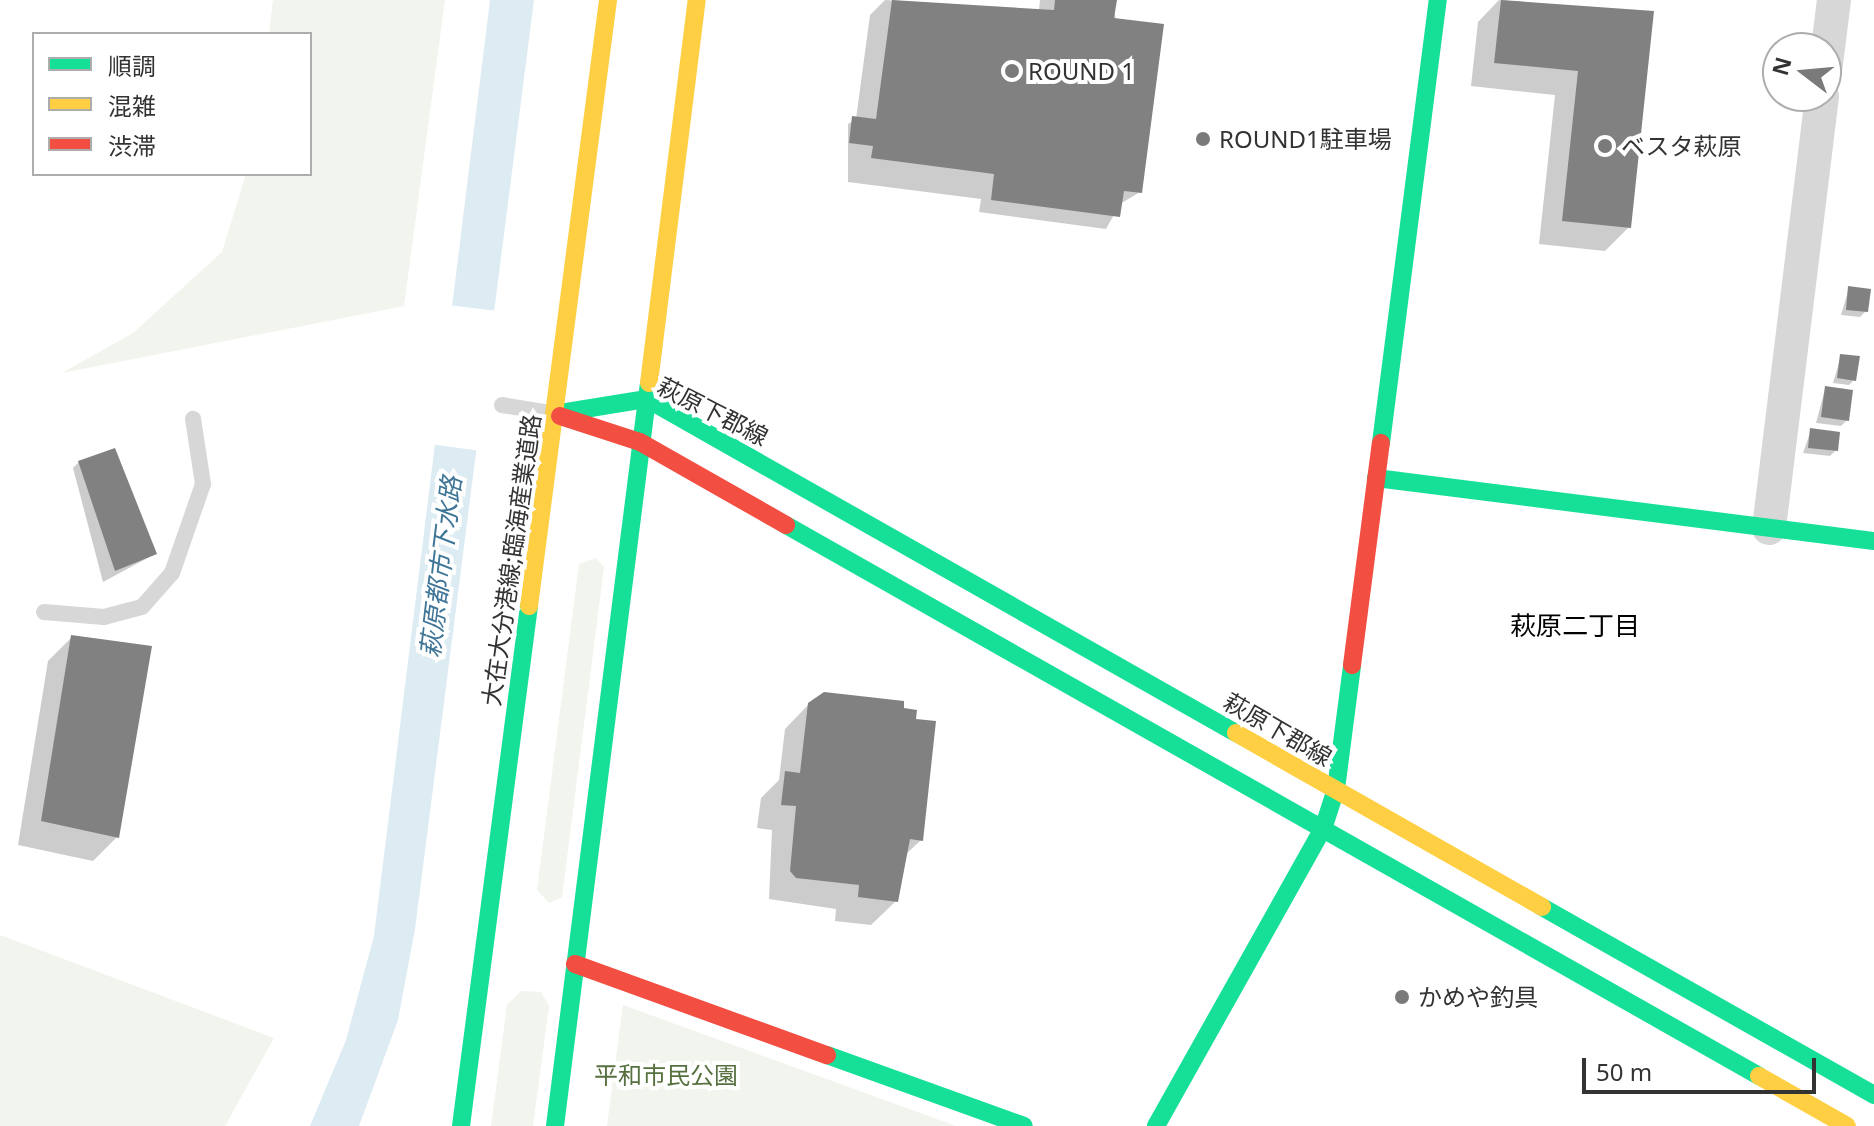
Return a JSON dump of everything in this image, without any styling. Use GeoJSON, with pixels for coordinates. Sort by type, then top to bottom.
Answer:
{"type":"FeatureCollection","features":[{"type":"Feature","properties":{"kind":"main road","name":"大在大分港線;臨海産業道路"},"geometry":{"type":"LineString","coordinates":[[461,1126],[608,0]]}},
{"type":"Feature","properties":{"kind":"main road"},"geometry":{"type":"LineString","coordinates":[[555,1126],[697,0]]}},
{"type":"Feature","properties":{"kind":"main road"},"geometry":{"type":"LineString","coordinates":[[1156,1126],[1323,829],[1336,789],[1438,0]]}},
{"type":"Feature","properties":{"kind":"main road","name":"萩原下郡線"},"geometry":{"type":"LineString","coordinates":[[554,414],[647,399],[1874,1095]]}},
{"type":"Feature","properties":{"kind":"main road"},"geometry":{"type":"LineString","coordinates":[[554,414],[640,442],[1847,1126]]}},
{"type":"Feature","properties":{"kind":"main road"},"geometry":{"type":"LineString","coordinates":[[1376,478],[1874,541]]}},
{"type":"Feature","properties":{"kind":"main road"},"geometry":{"type":"LineString","coordinates":[[575,964],[1024,1126]]}},
{"type":"Feature","properties":{"kind":"street"},"geometry":{"type":"LineString","coordinates":[[1830,32],[1834,0]]}},
{"type":"Feature","properties":{"kind":"street"},"geometry":{"type":"LineString","coordinates":[[1769,528],[1820,112]]}},
{"type":"Feature","properties":{"kind":"lane"},"geometry":{"type":"LineString","coordinates":[[502,405],[554,414]]}},
{"type":"Feature","properties":{"kind":"lane"},"geometry":{"type":"LineString","coordinates":[[44,612],[104,617],[142,607],[172,573],[203,484],[193,419]]}},
{"type":"Feature","properties":{"kind":"green space"},"geometry":{"type":"Polygon","coordinates":[[[273,0],[445,0],[404,306],[62,373],[133,333],[222,252],[245,176],[312,176],[312,32],[269,32],[273,0]]]}},
{"type":"Feature","properties":{"kind":"green space"},"geometry":{"type":"Polygon","coordinates":[[[596,558],[604,567],[562,897],[549,903],[537,890],[579,564],[596,558]]]}},
{"type":"Feature","properties":{"kind":"green space"},"geometry":{"type":"Polygon","coordinates":[[[0,935],[274,1038],[225,1126],[0,1126],[0,935]]]}},
{"type":"Feature","properties":{"kind":"green space"},"geometry":{"type":"Polygon","coordinates":[[[521,991],[541,992],[549,1006],[533,1126],[491,1126],[507,1005],[521,991]]]}},
{"type":"Feature","properties":{"kind":"green space","name":"平和市民公園"},"geometry":{"type":"Polygon","coordinates":[[[623,1005],[956,1126],[607,1126],[623,1005]]]}},
{"type":"Feature","properties":{"kind":"water","name":"萩原都市下水路"},"geometry":{"type":"Polygon","coordinates":[[[490,0],[534,0],[415,929],[398,1020],[359,1126],[310,1126],[346,1040],[374,936],[490,0]]]}},
{"type":"Feature","properties":{"kind":"pier"},"geometry":{"type":"Polygon","coordinates":[[[448,305],[497,311],[481,451],[430,444],[448,305]]]}},
{"type":"Feature","properties":{"kind":"building","name":"ROUND 1"},"geometry":{"type":"Polygon","coordinates":[[[892,0],[1054,10],[1055,0],[1117,0],[1114,18],[1164,24],[1142,193],[1124,191],[1120,217],[991,200],[994,174],[871,158],[873,146],[849,143],[852,116],[876,119],[892,0]]]}},
{"type":"Feature","properties":{"kind":"building","name":"ベスタ萩原"},"geometry":{"type":"Polygon","coordinates":[[[1501,0],[1654,11],[1631,228],[1562,221],[1578,71],[1494,63],[1501,0]]]}},
{"type":"Feature","properties":{"kind":"building"},"geometry":{"type":"Polygon","coordinates":[[[1848,286],[1871,289],[1868,312],[1846,310],[1848,286]]]}},
{"type":"Feature","properties":{"kind":"building"},"geometry":{"type":"Polygon","coordinates":[[[1840,354],[1860,356],[1856,381],[1837,378],[1840,354]]]}},
{"type":"Feature","properties":{"kind":"building"},"geometry":{"type":"Polygon","coordinates":[[[1825,386],[1853,390],[1849,421],[1821,417],[1825,386]]]}},
{"type":"Feature","properties":{"kind":"building"},"geometry":{"type":"Polygon","coordinates":[[[1810,428],[1840,432],[1838,451],[1808,448],[1810,428]]]}},
{"type":"Feature","properties":{"kind":"building"},"geometry":{"type":"Polygon","coordinates":[[[115,448],[157,554],[115,571],[78,461],[115,448]]]}},
{"type":"Feature","properties":{"kind":"building"},"geometry":{"type":"Polygon","coordinates":[[[71,635],[152,646],[119,838],[41,821],[71,635]]]}},
{"type":"Feature","properties":{"kind":"building"},"geometry":{"type":"Polygon","coordinates":[[[824,692],[904,701],[904,708],[917,710],[916,719],[936,721],[923,841],[910,839],[898,902],[858,897],[859,885],[796,878],[790,871],[796,806],[781,805],[785,771],[800,773],[808,703],[824,692]]]}},
{"type":"Feature","properties":{"kind":"traffic: fast"},"geometry":{"type":"LineString","coordinates":[[1381,443],[1438,0]]}},
{"type":"Feature","properties":{"kind":"traffic: fast"},"geometry":{"type":"LineString","coordinates":[[555,1126],[649,383]]}},
{"type":"Feature","properties":{"kind":"traffic: fast"},"geometry":{"type":"LineString","coordinates":[[554,414],[647,399],[1236,733]]}},
{"type":"Feature","properties":{"kind":"traffic: fast"},"geometry":{"type":"LineString","coordinates":[[1376,478],[1874,541]]}},
{"type":"Feature","properties":{"kind":"traffic: fast"},"geometry":{"type":"LineString","coordinates":[[786,525],[1759,1076]]}},
{"type":"Feature","properties":{"kind":"traffic: fast"},"geometry":{"type":"LineString","coordinates":[[461,1126],[529,606]]}},
{"type":"Feature","properties":{"kind":"traffic: fast"},"geometry":{"type":"LineString","coordinates":[[1156,1126],[1323,829],[1336,789],[1352,665]]}},
{"type":"Feature","properties":{"kind":"traffic: fast"},"geometry":{"type":"LineString","coordinates":[[1542,907],[1874,1095]]}},
{"type":"Feature","properties":{"kind":"traffic: fast"},"geometry":{"type":"LineString","coordinates":[[827,1055],[1024,1126]]}},
{"type":"Feature","properties":{"kind":"traffic: slow"},"geometry":{"type":"LineString","coordinates":[[529,606],[608,0]]}},
{"type":"Feature","properties":{"kind":"traffic: slow"},"geometry":{"type":"LineString","coordinates":[[649,383],[697,0]]}},
{"type":"Feature","properties":{"kind":"traffic: slow"},"geometry":{"type":"LineString","coordinates":[[1236,733],[1542,907]]}},
{"type":"Feature","properties":{"kind":"traffic: slow"},"geometry":{"type":"LineString","coordinates":[[1759,1076],[1847,1126]]}},
{"type":"Feature","properties":{"kind":"traffic: jam"},"geometry":{"type":"LineString","coordinates":[[560,416],[640,442],[786,525]]}},
{"type":"Feature","properties":{"kind":"traffic: jam"},"geometry":{"type":"LineString","coordinates":[[1352,665],[1381,443]]}},
{"type":"Feature","properties":{"kind":"traffic: jam"},"geometry":{"type":"LineString","coordinates":[[575,964],[827,1055]]}},
{"type":"Feature","properties":{"kind":"place","name":"ROUND 1"},"geometry":{"type":"Point","coordinates":[1012,71]}},
{"type":"Feature","properties":{"kind":"place","name":"ROUND1駐車場"},"geometry":{"type":"Point","coordinates":[1203,139]}},
{"type":"Feature","properties":{"kind":"place","name":"ベスタ萩原"},"geometry":{"type":"Point","coordinates":[1605,146]}},
{"type":"Feature","properties":{"kind":"place","name":"かめや釣具"},"geometry":{"type":"Point","coordinates":[1402,997]}},
{"type":"Feature","properties":{"kind":"district","name":"萩原二丁目"},"geometry":{"type":"Point","coordinates":[1575,626]}}]}
